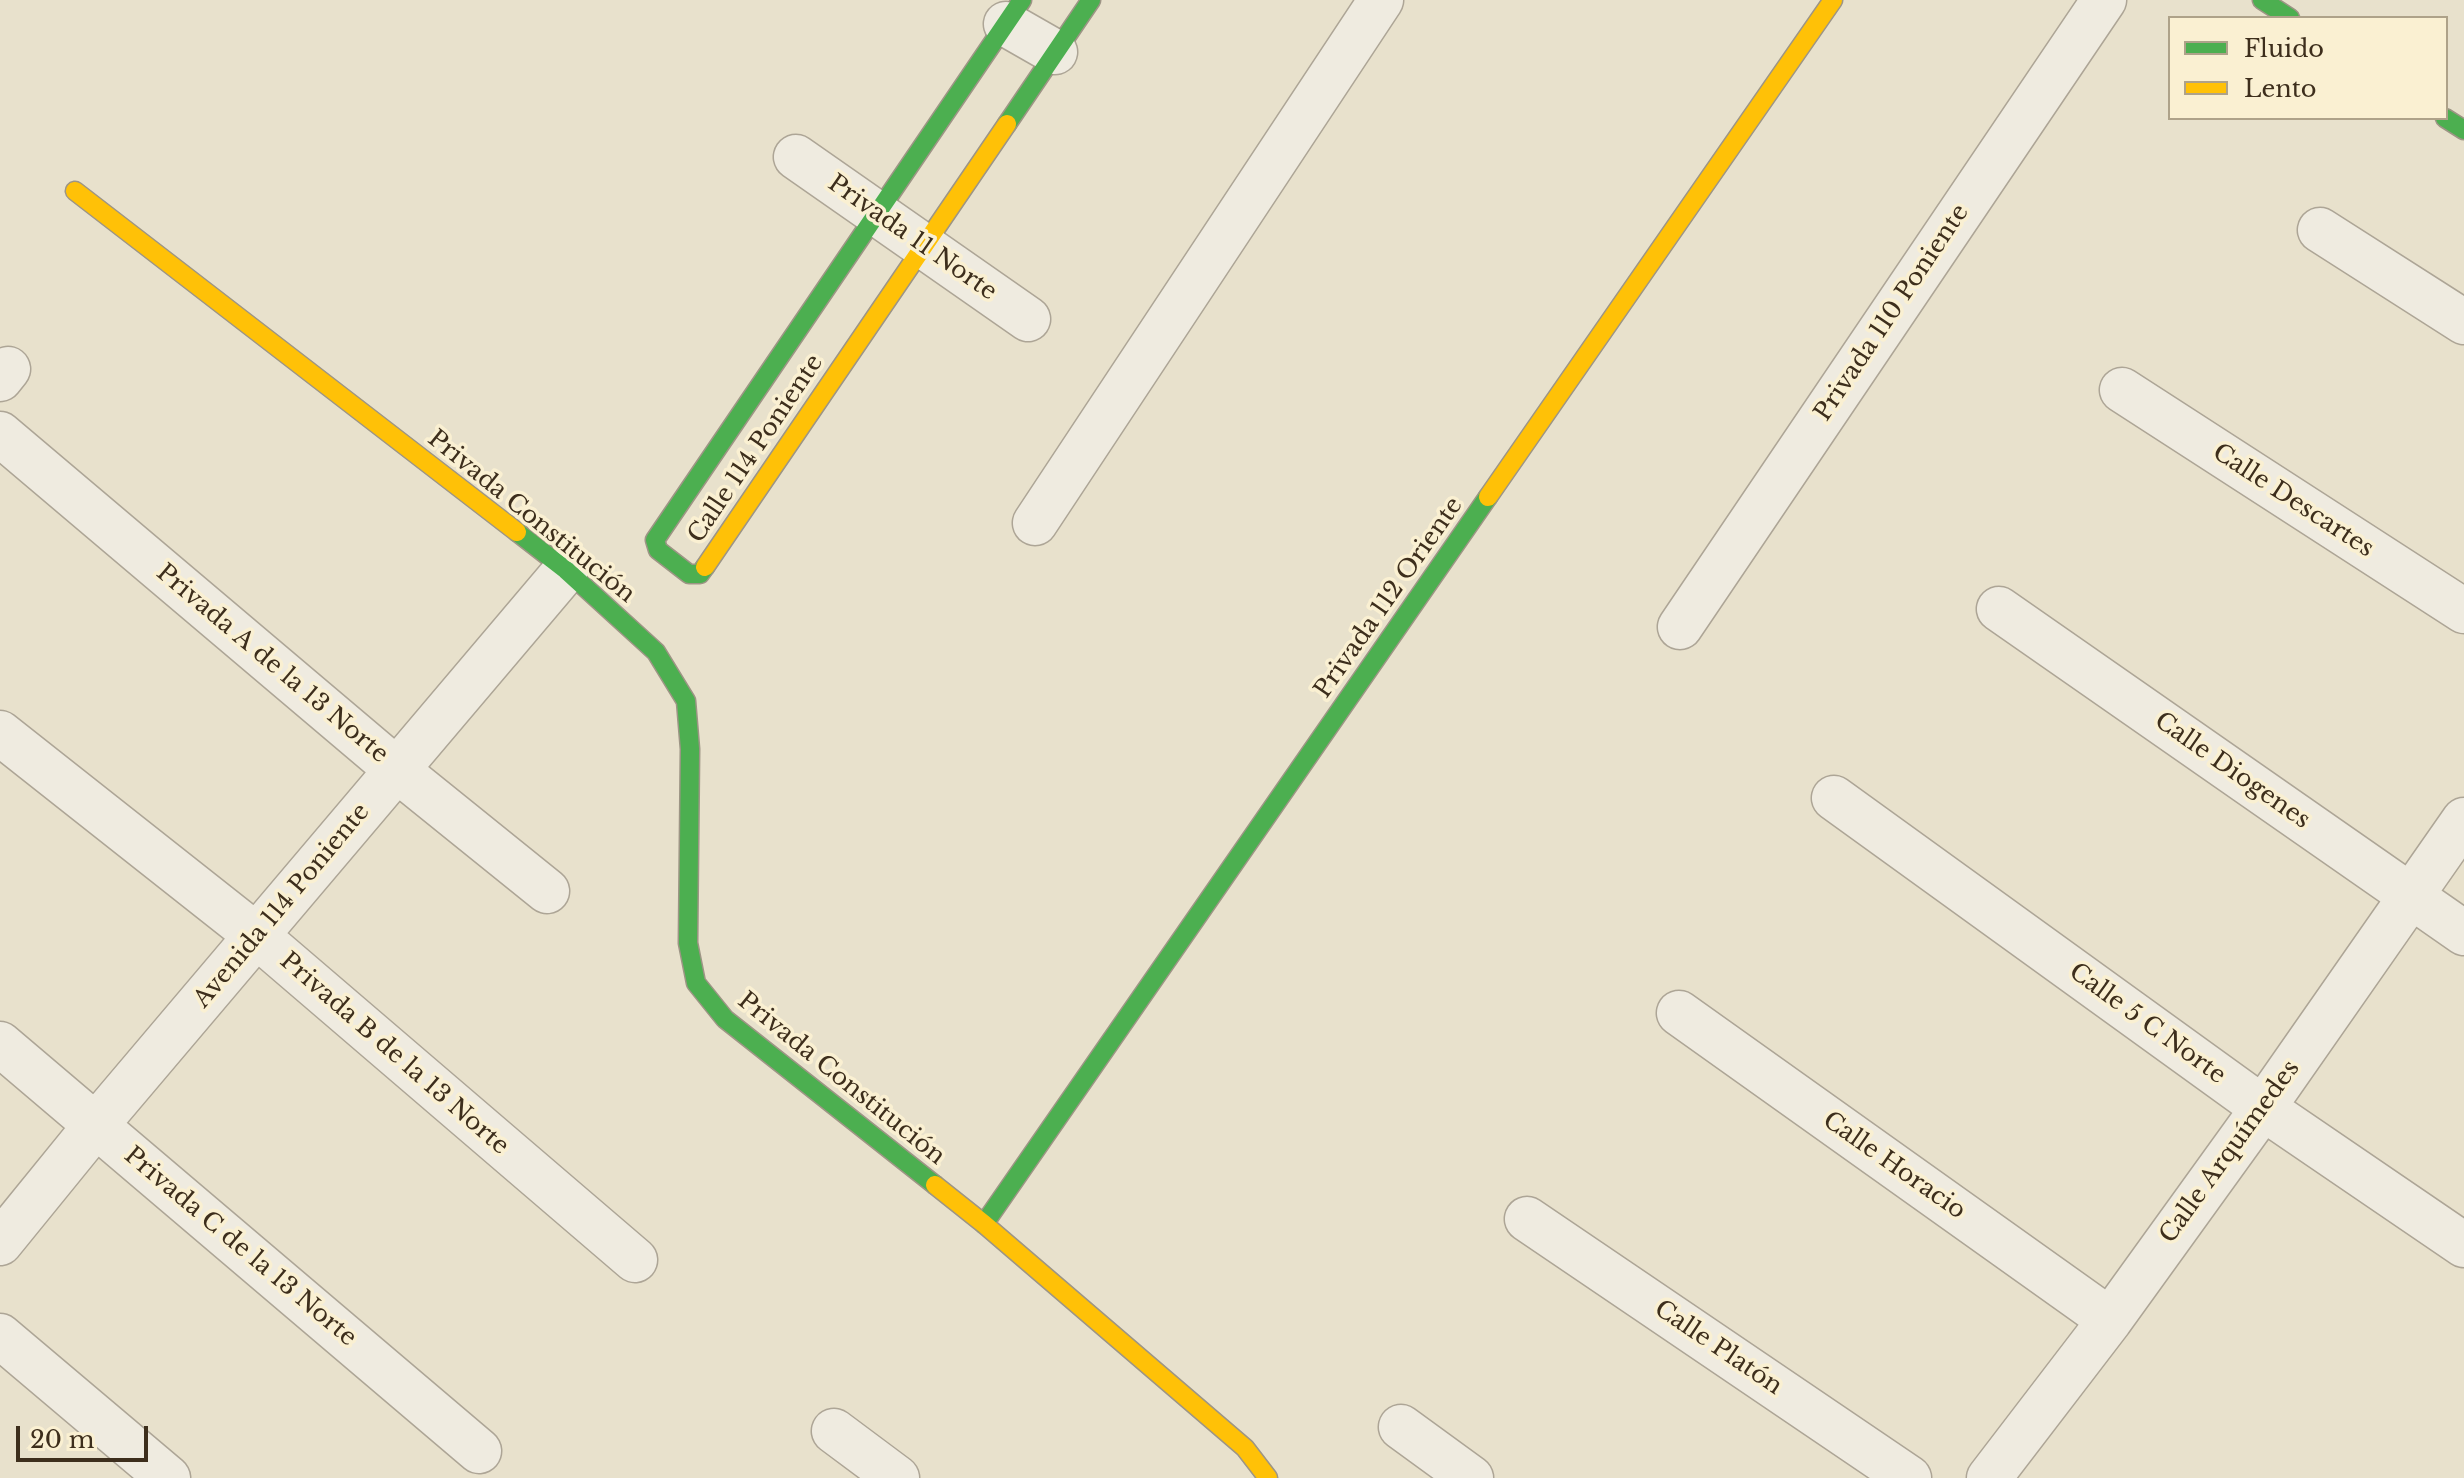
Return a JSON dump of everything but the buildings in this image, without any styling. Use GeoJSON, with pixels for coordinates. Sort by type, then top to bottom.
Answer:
{"type":"FeatureCollection","features":[{"type":"Feature","properties":{"kind":"street","name":"Calle 114 Poniente"},"geometry":{"type":"LineString","coordinates":[[1014,12],[655,540],[658,550],[689,574],[700,574],[1091,0]]}},
{"type":"Feature","properties":{"kind":"street"},"geometry":{"type":"LineString","coordinates":[[1035,523],[1381,0]]}},
{"type":"Feature","properties":{"kind":"street","name":"Privada 112 Oriente"},"geometry":{"type":"LineString","coordinates":[[984,1224],[1833,0]]}},
{"type":"Feature","properties":{"kind":"street","name":"Privada 110 Poniente"},"geometry":{"type":"LineString","coordinates":[[1680,627],[2104,0]]}},
{"type":"Feature","properties":{"kind":"street"},"geometry":{"type":"LineString","coordinates":[[2262,0],[2287,16]]}},
{"type":"Feature","properties":{"kind":"street"},"geometry":{"type":"LineString","coordinates":[[1014,12],[1055,52]]}},
{"type":"Feature","properties":{"kind":"street","name":"Privada 11 Norte"},"geometry":{"type":"LineString","coordinates":[[796,157],[1028,319]]}},
{"type":"Feature","properties":{"kind":"street","name":"Privada Constitución"},"geometry":{"type":"LineString","coordinates":[[75,191],[566,570],[656,652],[686,701],[690,749],[688,943],[696,983],[725,1019],[984,1224],[1245,1448],[1268,1478]]}},
{"type":"Feature","properties":{"kind":"street"},"geometry":{"type":"LineString","coordinates":[[2320,230],[2464,322]]}},
{"type":"Feature","properties":{"kind":"street","name":"Calle Descartes"},"geometry":{"type":"LineString","coordinates":[[2122,390],[2464,611]]}},
{"type":"Feature","properties":{"kind":"street","name":"Privada A de la 13 Norte"},"geometry":{"type":"LineString","coordinates":[[0,434],[397,770],[547,891]]}},
{"type":"Feature","properties":{"kind":"street","name":"Avenida 114 Poniente"},"geometry":{"type":"LineString","coordinates":[[0,1243],[96,1125],[566,570]]}},
{"type":"Feature","properties":{"kind":"street","name":"Calle Diogenes"},"geometry":{"type":"LineString","coordinates":[[1999,609],[2464,933]]}},
{"type":"Feature","properties":{"kind":"street","name":"Privada B de la 13 Norte"},"geometry":{"type":"LineString","coordinates":[[0,733],[257,936],[635,1260]]}},
{"type":"Feature","properties":{"kind":"street","name":"Calle 5 C Norte"},"geometry":{"type":"LineString","coordinates":[[1834,798],[2263,1108],[2464,1245]]}},
{"type":"Feature","properties":{"kind":"street","name":"Calle Arquímedes"},"geometry":{"type":"LineString","coordinates":[[1989,1478],[2110,1320],[2464,820]]}},
{"type":"Feature","properties":{"kind":"street","name":"Calle Horacio"},"geometry":{"type":"LineString","coordinates":[[1679,1013],[2110,1320]]}},
{"type":"Feature","properties":{"kind":"street","name":"Privada C de la 13 Norte"},"geometry":{"type":"LineString","coordinates":[[0,1044],[479,1451]]}},
{"type":"Feature","properties":{"kind":"street","name":"Calle Platón"},"geometry":{"type":"LineString","coordinates":[[1527,1219],[1909,1478]]}},
{"type":"Feature","properties":{"kind":"street"},"geometry":{"type":"LineString","coordinates":[[0,1336],[168,1478]]}},
{"type":"Feature","properties":{"kind":"street"},"geometry":{"type":"LineString","coordinates":[[1401,1427],[1471,1478]]}},
{"type":"Feature","properties":{"kind":"street"},"geometry":{"type":"LineString","coordinates":[[834,1431],[897,1478]]}},
{"type":"Feature","properties":{"kind":"traffic: fast"},"geometry":{"type":"LineString","coordinates":[[705,567],[700,574],[689,574],[658,550],[655,540],[1022,0]]}},
{"type":"Feature","properties":{"kind":"traffic: fast"},"geometry":{"type":"LineString","coordinates":[[1007,124],[1091,0]]}},
{"type":"Feature","properties":{"kind":"traffic: fast"},"geometry":{"type":"LineString","coordinates":[[2262,0],[2287,16]]}},
{"type":"Feature","properties":{"kind":"traffic: fast"},"geometry":{"type":"LineString","coordinates":[[2448,120],[2464,130]]}},
{"type":"Feature","properties":{"kind":"traffic: fast"},"geometry":{"type":"LineString","coordinates":[[984,1224],[1488,497]]}},
{"type":"Feature","properties":{"kind":"traffic: fast"},"geometry":{"type":"LineString","coordinates":[[517,532],[566,570],[656,652],[686,701],[690,749],[688,943],[696,983],[725,1019],[935,1185]]}},
{"type":"Feature","properties":{"kind":"traffic: slow"},"geometry":{"type":"LineString","coordinates":[[1488,497],[1833,0]]}},
{"type":"Feature","properties":{"kind":"traffic: slow"},"geometry":{"type":"LineString","coordinates":[[705,567],[1007,124]]}},
{"type":"Feature","properties":{"kind":"traffic: slow"},"geometry":{"type":"LineString","coordinates":[[75,191],[517,532]]}},
{"type":"Feature","properties":{"kind":"traffic: slow"},"geometry":{"type":"LineString","coordinates":[[935,1185],[1245,1448],[1268,1478]]}}]}
